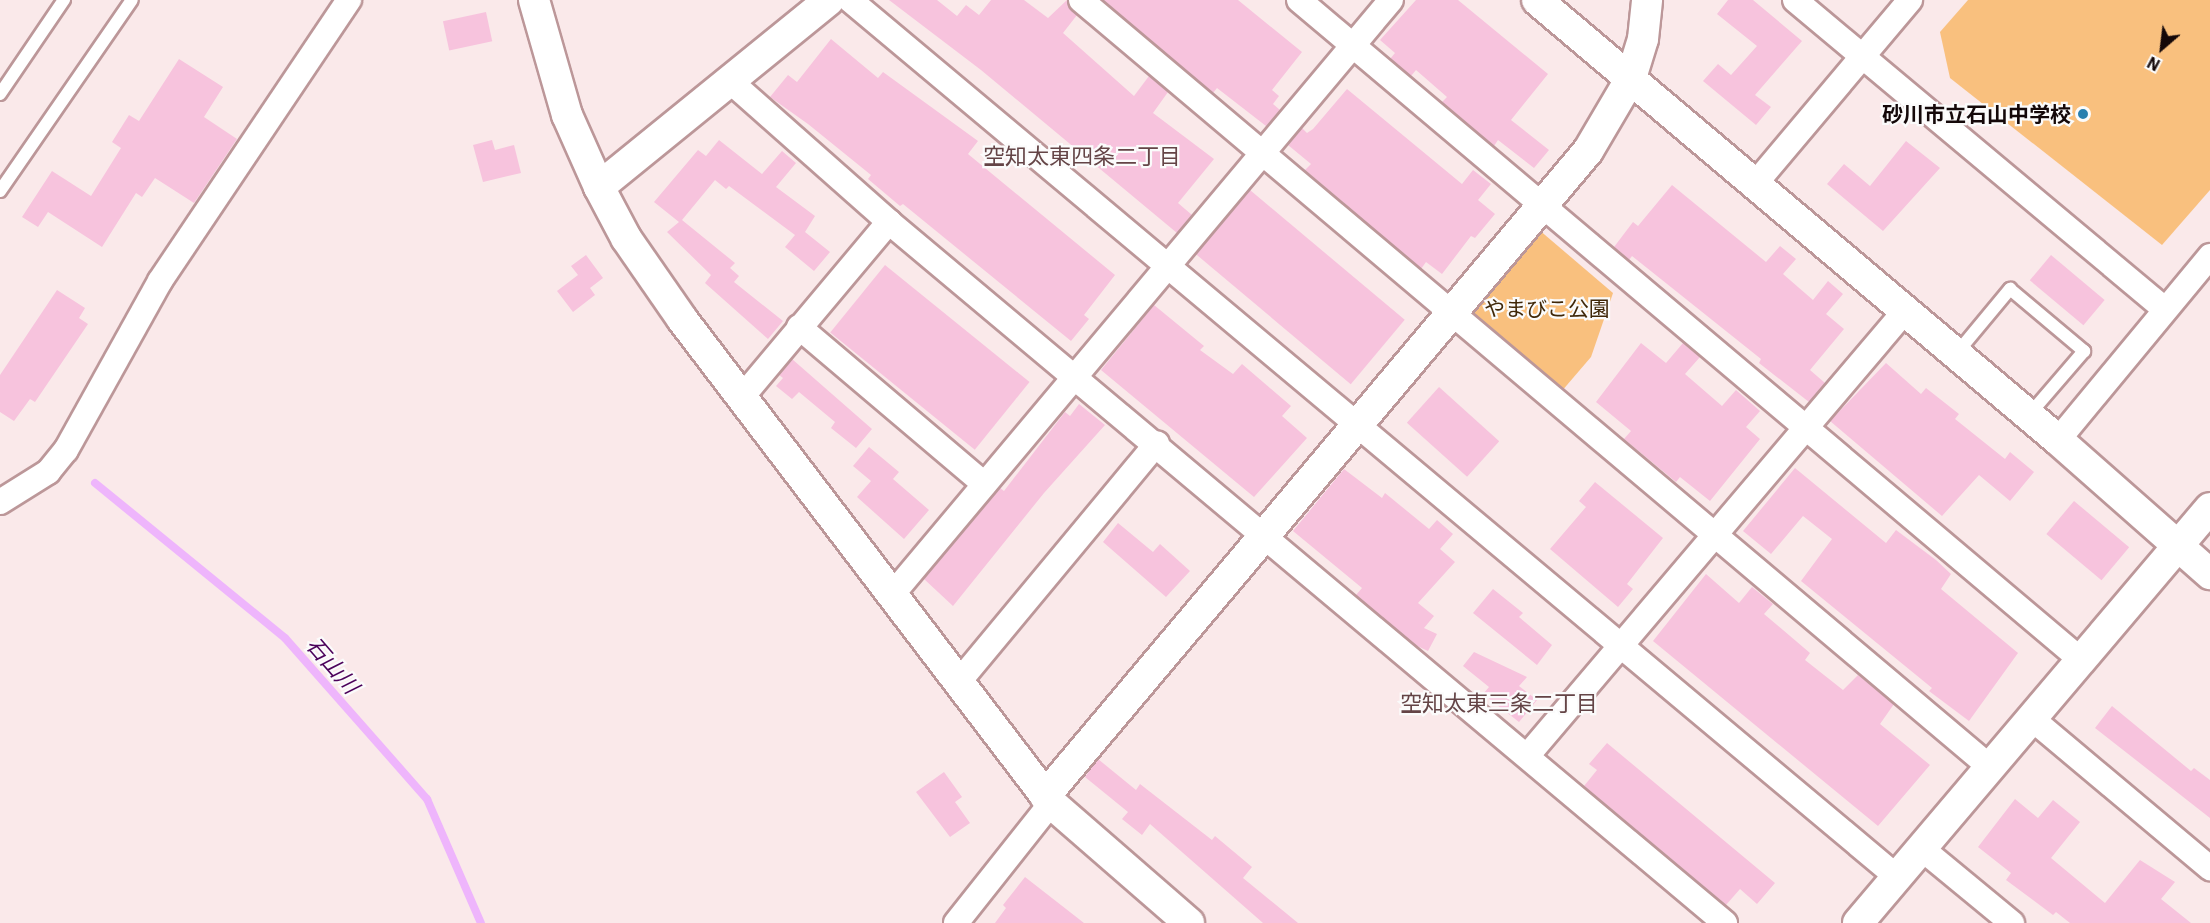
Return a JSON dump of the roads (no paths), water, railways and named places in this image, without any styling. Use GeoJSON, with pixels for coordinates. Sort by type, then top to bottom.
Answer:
{"type":"FeatureCollection","features":[{"type":"Feature","properties":{"kind":"street"},"geometry":{"type":"LineString","coordinates":[[0,502],[48,472],[66,450],[160,281],[349,0]]}},
{"type":"Feature","properties":{"kind":"street"},"geometry":{"type":"LineString","coordinates":[[534,0],[567,115],[599,187],[626,238],[957,684],[1048,799],[1189,923]]}},
{"type":"Feature","properties":{"kind":"street"},"geometry":{"type":"LineString","coordinates":[[599,187],[731,82],[829,0]]}},
{"type":"Feature","properties":{"kind":"street"},"geometry":{"type":"LineString","coordinates":[[850,0],[1168,264],[1897,877]]}},
{"type":"Feature","properties":{"kind":"street"},"geometry":{"type":"LineString","coordinates":[[1081,0],[1990,767]]}},
{"type":"Feature","properties":{"kind":"street"},"geometry":{"type":"LineString","coordinates":[[1299,0],[1540,206],[2080,659]]}},
{"type":"Feature","properties":{"kind":"street"},"geometry":{"type":"LineString","coordinates":[[891,596],[1391,0]]}},
{"type":"Feature","properties":{"kind":"street"},"geometry":{"type":"LineString","coordinates":[[1537,0],[2029,415],[2210,574]]}},
{"type":"Feature","properties":{"kind":"street"},"geometry":{"type":"LineString","coordinates":[[956,923],[1048,799],[1265,534],[1588,150],[1630,78],[1643,39],[1647,0]]}},
{"type":"Feature","properties":{"kind":"street"},"geometry":{"type":"LineString","coordinates":[[1796,0],[1861,57],[2165,309]]}},
{"type":"Feature","properties":{"kind":"street"},"geometry":{"type":"LineString","coordinates":[[1755,184],[1910,0]]}},
{"type":"Feature","properties":{"kind":"street"},"geometry":{"type":"LineString","coordinates":[[731,82],[889,222],[1075,374],[1725,923]]}},
{"type":"Feature","properties":{"kind":"street"},"geometry":{"type":"LineString","coordinates":[[742,397],[889,222]]}},
{"type":"Feature","properties":{"kind":"street"},"geometry":{"type":"LineString","coordinates":[[2058,440],[2210,256]]}},
{"type":"Feature","properties":{"kind":"street"},"geometry":{"type":"LineString","coordinates":[[1528,755],[1803,426],[1905,311]]}},
{"type":"Feature","properties":{"kind":"street"},"geometry":{"type":"LineString","coordinates":[[800,327],[984,484]]}},
{"type":"Feature","properties":{"kind":"street"},"geometry":{"type":"LineString","coordinates":[[957,684],[1157,443]]}},
{"type":"Feature","properties":{"kind":"street"},"geometry":{"type":"LineString","coordinates":[[1858,923],[2210,508]]}},
{"type":"Feature","properties":{"kind":"street"},"geometry":{"type":"LineString","coordinates":[[2031,718],[2210,868]]}},
{"type":"Feature","properties":{"kind":"street"},"geometry":{"type":"LineString","coordinates":[[1922,848],[2012,923]]}},
{"type":"Feature","properties":{"kind":"lane"},"geometry":{"type":"LineString","coordinates":[[0,94],[64,0]]}},
{"type":"Feature","properties":{"kind":"lane"},"geometry":{"type":"LineString","coordinates":[[0,190],[132,0]]}},
{"type":"Feature","properties":{"kind":"lane"},"geometry":{"type":"LineString","coordinates":[[1956,354],[2010,289],[2084,351],[2029,415]]}},
{"type":"Feature","properties":{"kind":"waterway","name":"石山川"},"geometry":{"type":"LineString","coordinates":[[95,483],[285,638],[427,799],[481,923]]}},
{"type":"Feature","properties":{"kind":"place","name":"砂川市立石山中学校"},"geometry":{"type":"Point","coordinates":[2083,114]}},
{"type":"Feature","properties":{"kind":"district","name":"空知太東四条二丁目"},"geometry":{"type":"Point","coordinates":[1082,156]}},
{"type":"Feature","properties":{"kind":"district","name":"空知太東三条二丁目"},"geometry":{"type":"Point","coordinates":[1499,703]}},
{"type":"Feature","properties":{"kind":"park label","name":"やまびこ公園"},"geometry":{"type":"Point","coordinates":[1547,308]}}]}
